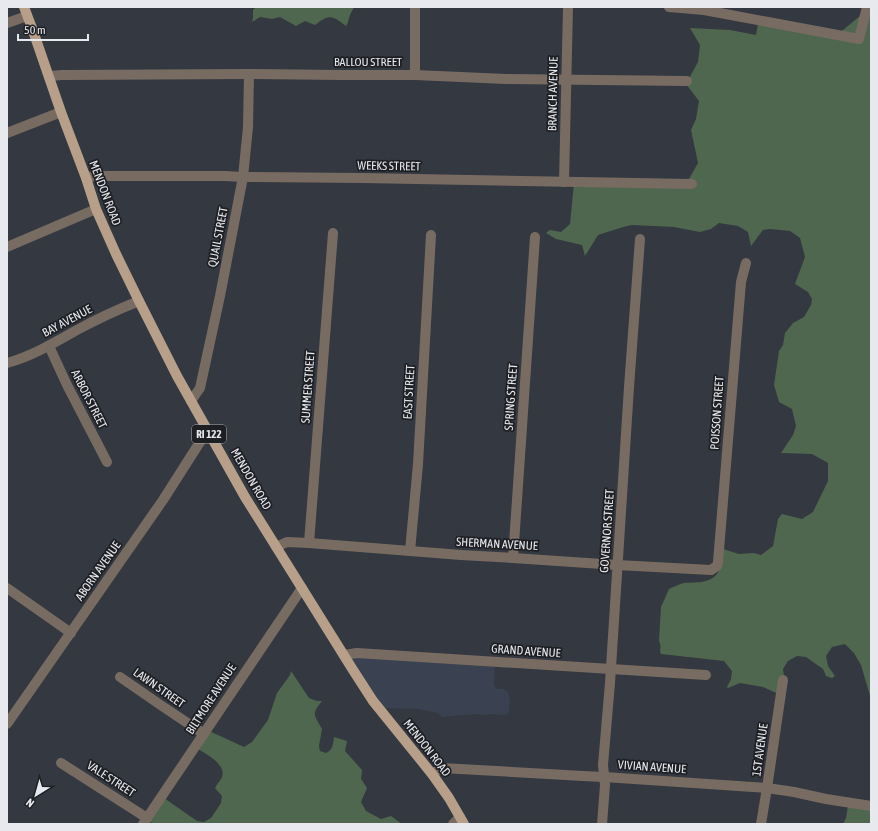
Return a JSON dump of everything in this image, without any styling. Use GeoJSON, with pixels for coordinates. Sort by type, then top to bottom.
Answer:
{"type":"FeatureCollection","features":[{"type":"Feature","properties":{"kind":"main road","name":"MENDON ROAD"},"geometry":{"type":"LineString","coordinates":[[25,12],[96,209],[116,254],[167,357],[245,497],[276,547],[373,701],[432,774],[459,822]]}},
{"type":"Feature","properties":{"kind":"street"},"geometry":{"type":"LineString","coordinates":[[415,7],[415,75]]}},
{"type":"Feature","properties":{"kind":"street","name":"BRANCH AVENUE"},"geometry":{"type":"LineString","coordinates":[[564,182],[568,7]]}},
{"type":"Feature","properties":{"kind":"street"},"geometry":{"type":"LineString","coordinates":[[669,7],[704,10],[859,39],[867,7]]}},
{"type":"Feature","properties":{"kind":"street"},"geometry":{"type":"LineString","coordinates":[[7,23],[25,12]]}},
{"type":"Feature","properties":{"kind":"street","name":"BALLOU STREET"},"geometry":{"type":"LineString","coordinates":[[49,76],[249,74],[415,75],[506,79],[687,81]]}},
{"type":"Feature","properties":{"kind":"street","name":"QUAIL STREET"},"geometry":{"type":"LineString","coordinates":[[191,401],[200,388],[220,296],[243,177],[248,127],[249,74]]}},
{"type":"Feature","properties":{"kind":"street"},"geometry":{"type":"LineString","coordinates":[[7,133],[61,112]]}},
{"type":"Feature","properties":{"kind":"street","name":"WEEKS STREET"},"geometry":{"type":"LineString","coordinates":[[86,178],[95,176],[225,176],[692,184]]}},
{"type":"Feature","properties":{"kind":"street"},"geometry":{"type":"LineString","coordinates":[[7,247],[96,209]]}},
{"type":"Feature","properties":{"kind":"street","name":"SUMMER STREET"},"geometry":{"type":"LineString","coordinates":[[309,543],[333,233]]}},
{"type":"Feature","properties":{"kind":"street","name":"EAST STREET"},"geometry":{"type":"LineString","coordinates":[[410,551],[418,464],[431,234]]}},
{"type":"Feature","properties":{"kind":"street","name":"SPRING STREET"},"geometry":{"type":"LineString","coordinates":[[513,558],[535,237]]}},
{"type":"Feature","properties":{"kind":"street","name":"GOVERNOR STREET"},"geometry":{"type":"LineString","coordinates":[[602,824],[604,777],[603,765],[640,239]]}},
{"type":"Feature","properties":{"kind":"street","name":"POISSON STREET"},"geometry":{"type":"LineString","coordinates":[[717,566],[741,282],[746,263]]}},
{"type":"Feature","properties":{"kind":"street","name":"BAY AVENUE"},"geometry":{"type":"LineString","coordinates":[[7,363],[21,359],[96,320],[139,301]]}},
{"type":"Feature","properties":{"kind":"street","name":"ARBOR STREET"},"geometry":{"type":"LineString","coordinates":[[48,346],[108,462]]}},
{"type":"Feature","properties":{"kind":"street","name":"ABORN AVENUE"},"geometry":{"type":"LineString","coordinates":[[9,719],[71,633],[208,432]]}},
{"type":"Feature","properties":{"kind":"street","name":"SHERMAN AVENUE"},"geometry":{"type":"LineString","coordinates":[[276,547],[288,542],[461,555],[703,570],[711,570],[717,566]]}},
{"type":"Feature","properties":{"kind":"street"},"geometry":{"type":"LineString","coordinates":[[7,588],[71,633]]}},
{"type":"Feature","properties":{"kind":"street","name":"BILTMORE AVENUE"},"geometry":{"type":"LineString","coordinates":[[145,821],[302,588]]}},
{"type":"Feature","properties":{"kind":"street","name":"GRAND AVENUE"},"geometry":{"type":"LineString","coordinates":[[344,655],[356,653],[706,676]]}},
{"type":"Feature","properties":{"kind":"street","name":"LAWN STREET"},"geometry":{"type":"LineString","coordinates":[[120,677],[204,734]]}},
{"type":"Feature","properties":{"kind":"street","name":"1ST AVENUE"},"geometry":{"type":"LineString","coordinates":[[761,824],[783,680]]}},
{"type":"Feature","properties":{"kind":"street","name":"VALE STREET"},"geometry":{"type":"LineString","coordinates":[[61,763],[145,821]]}},
{"type":"Feature","properties":{"kind":"street","name":"VIVIAN AVENUE"},"geometry":{"type":"LineString","coordinates":[[432,774],[442,768],[767,788],[871,806]]}},
{"type":"Feature","properties":{"kind":"shaded area"},"geometry":{"type":"Polygon","coordinates":[[[349,655],[495,659],[494,686],[497,689],[503,689],[508,692],[510,701],[509,712],[506,715],[474,714],[442,717],[438,713],[418,709],[383,708],[349,655]]]}},
{"type":"Feature","properties":{"kind":"green space"},"geometry":{"type":"Polygon","coordinates":[[[256,7],[354,7],[346,26],[330,17],[315,25],[305,21],[296,26],[280,17],[272,19],[260,17],[252,22],[253,10],[256,7]]]}},
{"type":"Feature","properties":{"kind":"green space"},"geometry":{"type":"Polygon","coordinates":[[[871,7],[871,699],[861,665],[854,653],[845,644],[832,647],[826,656],[828,666],[835,676],[832,678],[826,676],[823,669],[806,657],[797,656],[788,661],[783,669],[785,685],[783,696],[763,687],[740,683],[728,688],[727,687],[731,679],[732,671],[724,661],[661,654],[659,641],[661,607],[669,589],[682,583],[702,582],[714,577],[717,574],[722,562],[723,549],[739,554],[754,553],[761,555],[773,546],[778,519],[782,514],[802,519],[813,512],[828,481],[828,463],[812,454],[781,453],[793,435],[796,426],[792,409],[779,402],[774,385],[779,351],[783,345],[785,333],[793,323],[804,317],[811,305],[812,299],[808,292],[795,284],[805,257],[800,238],[790,231],[770,229],[763,230],[751,246],[748,232],[738,226],[719,223],[711,229],[700,232],[674,227],[632,225],[598,235],[585,256],[582,245],[556,239],[546,233],[550,230],[561,232],[570,224],[574,183],[685,186],[698,163],[691,130],[696,119],[699,101],[686,84],[698,62],[700,45],[690,28],[730,30],[756,35],[758,23],[838,34],[871,7]]]}},
{"type":"Feature","properties":{"kind":"green space"},"geometry":{"type":"Polygon","coordinates":[[[291,671],[309,698],[322,701],[315,712],[322,729],[319,746],[320,751],[326,753],[330,750],[334,737],[347,741],[345,751],[362,770],[361,779],[367,788],[361,802],[366,811],[381,819],[391,816],[402,824],[153,824],[148,820],[164,798],[197,821],[204,822],[211,818],[221,803],[222,796],[215,788],[223,772],[214,759],[195,747],[207,730],[244,747],[252,742],[268,720],[277,693],[290,675],[291,671]]]}},
{"type":"Feature","properties":{"kind":"green space"},"geometry":{"type":"Polygon","coordinates":[[[849,799],[871,802],[871,824],[843,824],[846,818],[849,799]]]}}]}
